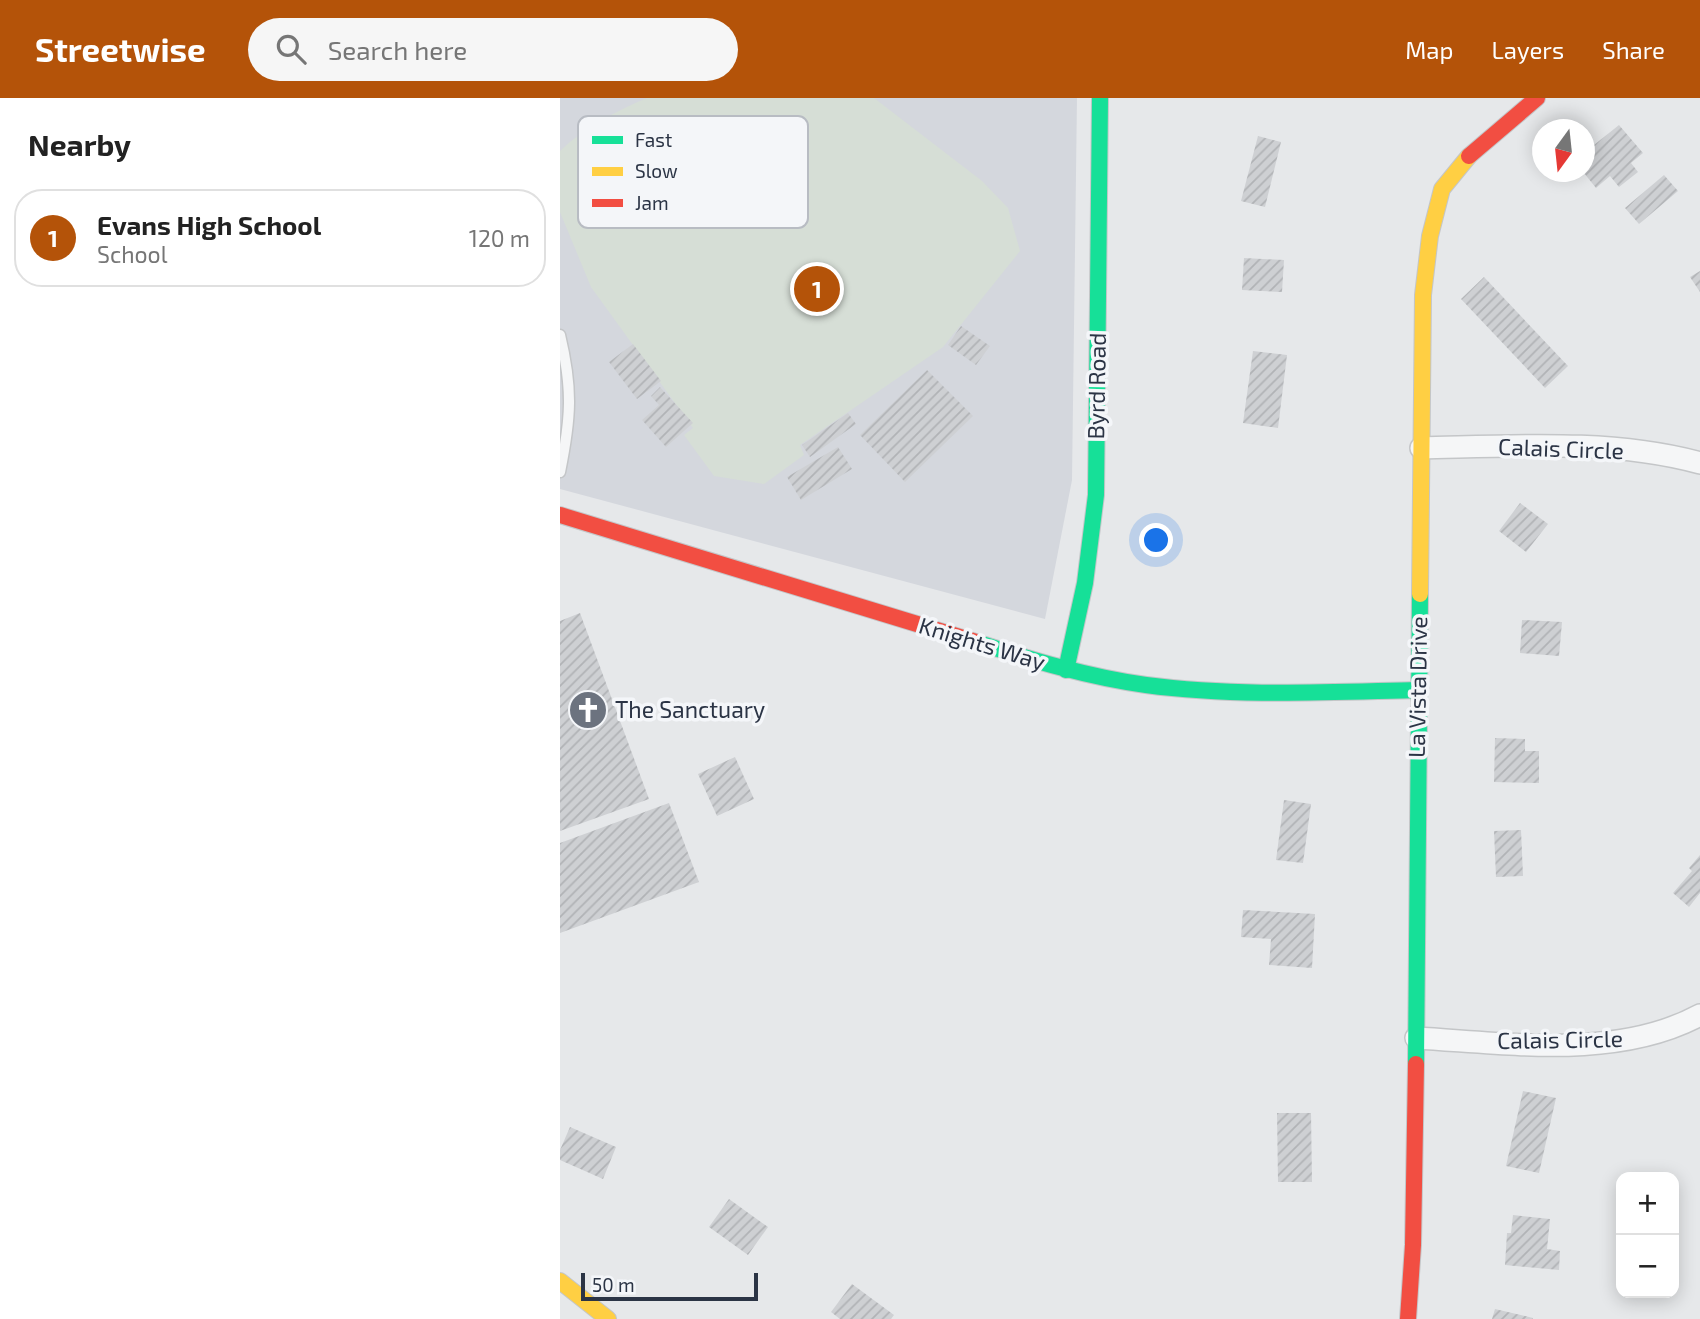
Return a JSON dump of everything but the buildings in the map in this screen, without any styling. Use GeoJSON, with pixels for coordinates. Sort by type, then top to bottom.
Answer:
{"type":"FeatureCollection","features":[{"type":"Feature","properties":{"kind":"street","name":"Byrd Road"},"geometry":{"type":"LineString","coordinates":[[1066,670],[1079,621],[1091,557],[1096,495],[1100,98]]}},
{"type":"Feature","properties":{"kind":"street","name":"La Vista Drive"},"geometry":{"type":"LineString","coordinates":[[1408,1319],[1413,1245],[1423,295],[1430,236],[1442,189],[1473,150],[1537,98]]}},
{"type":"Feature","properties":{"kind":"street","name":"Calais Circle"},"geometry":{"type":"LineString","coordinates":[[1421,448],[1510,446],[1604,449],[1667,454],[1700,463]]}},
{"type":"Feature","properties":{"kind":"street","name":"Knights Way"},"geometry":{"type":"LineString","coordinates":[[560,515],[1066,670],[1119,682],[1173,689],[1240,691],[1418,690]]}},
{"type":"Feature","properties":{"kind":"street","name":"Calais Circle"},"geometry":{"type":"LineString","coordinates":[[1416,1038],[1529,1044],[1612,1044],[1674,1029],[1700,1015]]}},
{"type":"Feature","properties":{"kind":"street"},"geometry":{"type":"LineString","coordinates":[[560,1281],[608,1319]]}},
{"type":"Feature","properties":{"kind":"lane"},"geometry":{"type":"LineString","coordinates":[[560,335],[568,368],[571,401],[560,472]]}},
{"type":"Feature","properties":{"kind":"shaded area"},"geometry":{"type":"Polygon","coordinates":[[[560,98],[1077,98],[1072,480],[1045,619],[560,489],[560,98]]]}},
{"type":"Feature","properties":{"kind":"shaded area"},"geometry":{"type":"Polygon","coordinates":[[[647,98],[874,98],[982,181],[1008,208],[1020,251],[943,347],[800,445],[804,455],[764,484],[714,476],[684,435],[693,428],[591,287],[560,212],[560,151],[578,136],[578,228],[808,228],[808,116],[609,116],[647,98]]]}},
{"type":"Feature","properties":{"kind":"traffic: fast"},"geometry":{"type":"LineString","coordinates":[[1066,670],[1085,583],[1096,495],[1100,98]]}},
{"type":"Feature","properties":{"kind":"traffic: fast"},"geometry":{"type":"LineString","coordinates":[[1416,1064],[1420,594]]}},
{"type":"Feature","properties":{"kind":"traffic: fast"},"geometry":{"type":"LineString","coordinates":[[976,642],[1081,673],[1180,689],[1282,693],[1418,690]]}},
{"type":"Feature","properties":{"kind":"traffic: slow"},"geometry":{"type":"LineString","coordinates":[[1420,594],[1423,295],[1430,236],[1442,189],[1469,156]]}},
{"type":"Feature","properties":{"kind":"traffic: slow"},"geometry":{"type":"LineString","coordinates":[[560,1281],[608,1319]]}},
{"type":"Feature","properties":{"kind":"traffic: jam"},"geometry":{"type":"LineString","coordinates":[[1469,156],[1537,98]]}},
{"type":"Feature","properties":{"kind":"traffic: jam"},"geometry":{"type":"LineString","coordinates":[[560,515],[976,642]]}},
{"type":"Feature","properties":{"kind":"traffic: jam"},"geometry":{"type":"LineString","coordinates":[[1408,1319],[1413,1245],[1416,1064]]}},
{"type":"Feature","properties":{"kind":"place","name":"Evans High School"},"geometry":{"type":"Point","coordinates":[817,289]}},
{"type":"Feature","properties":{"kind":"place","name":"The Sanctuary"},"geometry":{"type":"Point","coordinates":[588,710]}}]}
